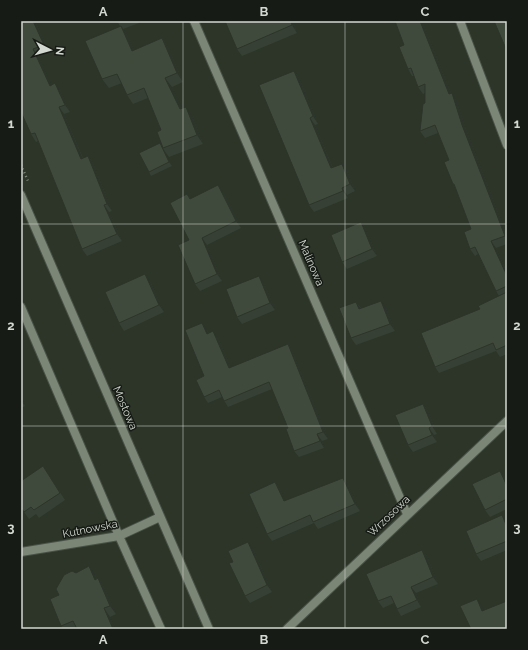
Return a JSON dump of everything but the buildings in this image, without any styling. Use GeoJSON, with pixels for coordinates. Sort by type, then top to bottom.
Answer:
{"type":"FeatureCollection","features":[{"type":"Feature","properties":{"kind":"street","name":"Malinowa"},"geometry":{"type":"LineString","coordinates":[[194,21],[407,514]]}},
{"type":"Feature","properties":{"kind":"street"},"geometry":{"type":"LineString","coordinates":[[460,21],[507,145]]}},
{"type":"Feature","properties":{"kind":"street","name":"Mostowa"},"geometry":{"type":"LineString","coordinates":[[21,195],[208,629]]}},
{"type":"Feature","properties":{"kind":"street"},"geometry":{"type":"LineString","coordinates":[[21,307],[119,536],[161,629]]}},
{"type":"Feature","properties":{"kind":"street","name":"Wrzosowa"},"geometry":{"type":"LineString","coordinates":[[287,629],[507,421]]}},
{"type":"Feature","properties":{"kind":"street","name":"Kutnowska"},"geometry":{"type":"LineString","coordinates":[[21,552],[119,536],[160,517]]}},
{"type":"Feature","properties":{"kind":"path"},"geometry":{"type":"LineString","coordinates":[[21,166],[30,187]]}}]}
